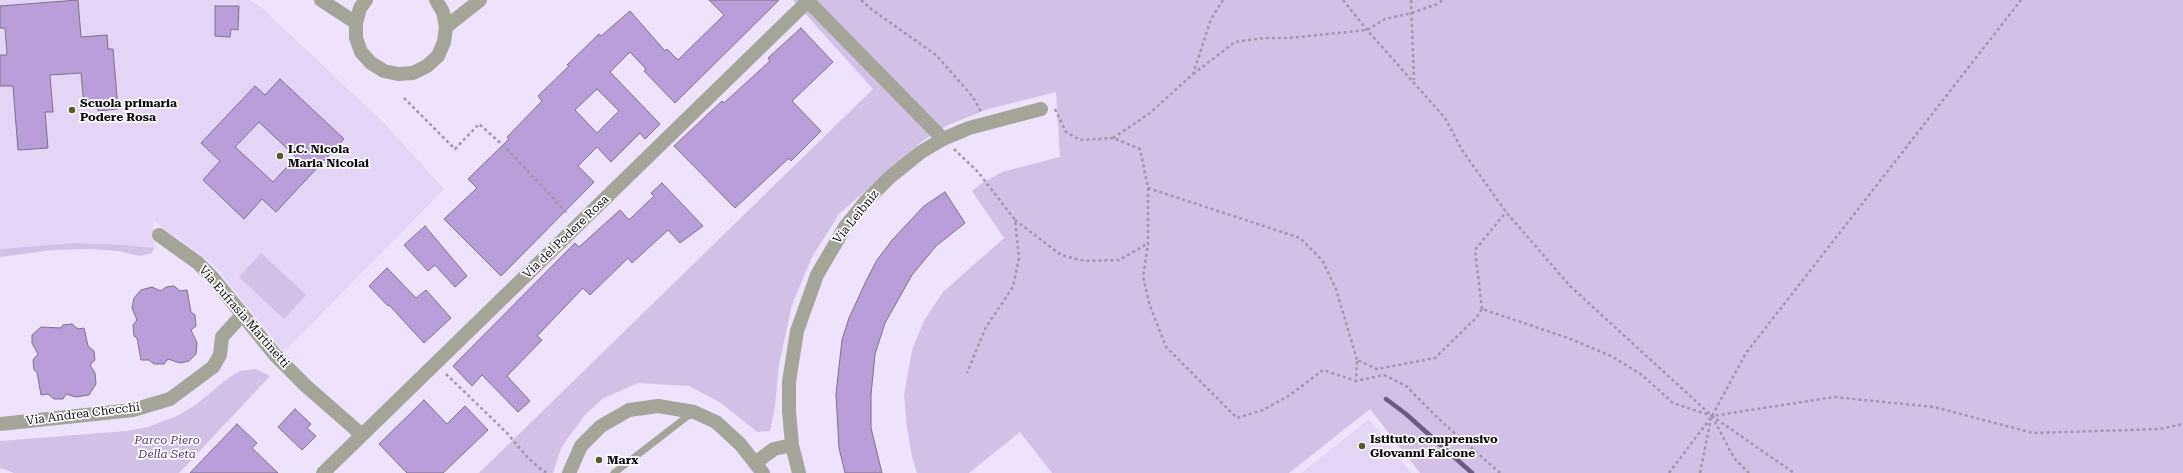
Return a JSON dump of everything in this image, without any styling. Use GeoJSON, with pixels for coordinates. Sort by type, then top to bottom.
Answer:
{"type":"FeatureCollection","features":[{"type":"Feature","properties":{"kind":"street"},"geometry":{"type":"LineString","coordinates":[[321,0],[356,22]]}},
{"type":"Feature","properties":{"kind":"street"},"geometry":{"type":"LineString","coordinates":[[366,0],[360,8],[356,22],[356,38],[361,52],[377,67],[384,71],[398,74],[413,73],[427,66],[438,56],[444,42],[446,27],[443,12],[436,0]]}},
{"type":"Feature","properties":{"kind":"street"},"geometry":{"type":"LineString","coordinates":[[446,27],[480,0]]}},
{"type":"Feature","properties":{"kind":"street"},"geometry":{"type":"LineString","coordinates":[[808,1],[943,139]]}},
{"type":"Feature","properties":{"kind":"street","name":"Via del Podere Rosa"},"geometry":{"type":"LineString","coordinates":[[324,473],[362,434],[808,1]]}},
{"type":"Feature","properties":{"kind":"street","name":"Via Leibniz"},"geometry":{"type":"LineString","coordinates":[[799,473],[792,445],[789,405],[791,358],[799,323],[817,275],[839,234],[870,197],[906,164],[943,139],[962,130],[1041,109]]}},
{"type":"Feature","properties":{"kind":"street","name":"Via Eufrasia Martinetti"},"geometry":{"type":"LineString","coordinates":[[159,235],[198,263],[213,278],[275,355],[306,386],[362,434]]}},
{"type":"Feature","properties":{"kind":"street","name":"Via Andrea Checchi"},"geometry":{"type":"LineString","coordinates":[[0,424],[133,410],[170,399],[213,368],[220,355],[222,337],[242,315]]}},
{"type":"Feature","properties":{"kind":"street"},"geometry":{"type":"LineString","coordinates":[[569,473],[578,452],[587,439],[601,426],[620,414],[641,407],[658,406],[694,412],[710,419],[722,426],[759,468],[774,449],[792,445]]}},
{"type":"Feature","properties":{"kind":"lane"},"geometry":{"type":"LineString","coordinates":[[614,473],[694,412]]}},
{"type":"Feature","properties":{"kind":"path"},"geometry":{"type":"LineString","coordinates":[[861,0],[871,9],[936,55],[973,97],[986,123]]}},
{"type":"Feature","properties":{"kind":"path"},"geometry":{"type":"LineString","coordinates":[[1193,74],[1211,19],[1223,0]]}},
{"type":"Feature","properties":{"kind":"path"},"geometry":{"type":"LineString","coordinates":[[1343,0],[1367,30],[1414,81],[1445,118],[1462,150],[1506,212],[1570,286],[1712,416],[1794,473]]}},
{"type":"Feature","properties":{"kind":"path"},"geometry":{"type":"LineString","coordinates":[[1411,0],[1414,81]]}},
{"type":"Feature","properties":{"kind":"path"},"geometry":{"type":"LineString","coordinates":[[1113,138],[1150,113],[1193,74],[1235,42],[1264,38],[1289,38],[1367,30],[1385,19],[1412,13],[1437,4],[1443,0]]}},
{"type":"Feature","properties":{"kind":"path"},"geometry":{"type":"LineString","coordinates":[[1669,473],[1712,416],[1746,353],[2021,0]]}},
{"type":"Feature","properties":{"kind":"path"},"geometry":{"type":"LineString","coordinates":[[404,98],[455,149],[480,124],[505,147],[578,225]]}},
{"type":"Feature","properties":{"kind":"path"},"geometry":{"type":"LineString","coordinates":[[1041,109],[1054,107],[1066,132],[1080,140],[1113,138],[1140,149],[1148,188],[1148,244],[1143,277],[1150,306],[1166,347],[1237,418],[1263,410],[1290,395],[1323,370],[1356,381],[1384,375],[1406,386],[1441,421],[1500,473]]}},
{"type":"Feature","properties":{"kind":"path"},"geometry":{"type":"LineString","coordinates":[[943,139],[978,172],[1014,220],[1061,255],[1085,261],[1119,260],[1148,244]]}},
{"type":"Feature","properties":{"kind":"path"},"geometry":{"type":"LineString","coordinates":[[1148,188],[1300,238],[1322,260],[1336,290],[1357,360],[1356,381]]}},
{"type":"Feature","properties":{"kind":"path"},"geometry":{"type":"LineString","coordinates":[[1357,360],[1378,369],[1435,358],[1477,317],[1482,308],[1475,250],[1506,212]]}},
{"type":"Feature","properties":{"kind":"path"},"geometry":{"type":"LineString","coordinates":[[967,374],[986,327],[1013,286],[1019,258],[1014,220]]}},
{"type":"Feature","properties":{"kind":"path"},"geometry":{"type":"LineString","coordinates":[[1482,308],[1571,339],[1613,357],[1642,375],[1673,403],[1712,416],[1834,397],[1934,407],[2032,433],[2160,428],[2183,424]]}},
{"type":"Feature","properties":{"kind":"path"},"geometry":{"type":"LineString","coordinates":[[435,364],[507,433],[528,458],[543,471],[549,473]]}},
{"type":"Feature","properties":{"kind":"path"},"geometry":{"type":"LineString","coordinates":[[1700,473],[1712,416]]}},
{"type":"Feature","properties":{"kind":"path"},"geometry":{"type":"LineString","coordinates":[[1712,416],[1734,458],[1749,473]]}},
{"type":"Feature","properties":{"kind":"shaded area","name":"I.C. Nicola Maria Nicolai"},"geometry":{"type":"Polygon","coordinates":[[[0,0],[250,0],[263,9],[383,122],[444,189],[282,354],[270,334],[213,264],[153,220],[154,248],[76,243],[0,249],[0,0]]]}},
{"type":"Feature","properties":{"kind":"shaded area","name":"Istituto comprensivo Giovanni Falcone"},"geometry":{"type":"Polygon","coordinates":[[[1369,419],[1411,473],[1301,473],[1369,419]]]}},
{"type":"Feature","properties":{"kind":"green space"},"geometry":{"type":"Polygon","coordinates":[[[793,0],[2183,0],[2183,473],[1420,473],[1370,409],[1289,473],[1052,473],[1020,432],[969,473],[917,473],[912,457],[907,428],[904,395],[912,350],[924,321],[943,292],[1004,238],[972,191],[1002,172],[1060,157],[1056,92],[988,109],[946,126],[921,142],[839,214],[812,257],[792,305],[779,364],[775,407],[770,431],[757,432],[721,403],[689,386],[638,383],[602,399],[584,416],[561,448],[553,473],[479,473],[873,89],[793,0]]]}},
{"type":"Feature","properties":{"kind":"green space"},"geometry":{"type":"Polygon","coordinates":[[[76,243],[154,248],[152,253],[139,256],[119,251],[91,249],[53,250],[0,257],[0,249],[76,243]]]}},
{"type":"Feature","properties":{"kind":"green space"},"geometry":{"type":"Polygon","coordinates":[[[261,253],[306,295],[284,319],[239,277],[261,253]]]}},
{"type":"Feature","properties":{"kind":"green space","name":"Parco Piero Della Seta"},"geometry":{"type":"Polygon","coordinates":[[[255,369],[270,376],[179,473],[14,473],[0,468],[0,441],[126,431],[148,427],[177,416],[197,404],[228,378],[240,371],[255,369]]]}},
{"type":"Feature","properties":{"kind":"building"},"geometry":{"type":"Polygon","coordinates":[[[78,0],[81,37],[107,35],[108,49],[113,49],[118,109],[98,111],[98,104],[84,106],[81,73],[50,75],[53,112],[45,112],[48,148],[18,150],[13,86],[0,86],[0,55],[7,55],[5,28],[0,28],[0,6],[78,0]]]}},
{"type":"Feature","properties":{"kind":"building"},"geometry":{"type":"Polygon","coordinates":[[[709,0],[779,0],[675,103],[644,71],[646,69],[630,52],[610,72],[660,124],[645,139],[640,133],[611,162],[597,147],[578,166],[594,182],[501,276],[444,219],[477,188],[468,179],[509,139],[507,137],[542,101],[538,96],[599,34],[601,36],[630,11],[665,51],[667,49],[678,60],[724,15],[709,0]],[[597,89],[575,110],[597,133],[619,111],[597,89]]]}},
{"type":"Feature","properties":{"kind":"building"},"geometry":{"type":"Polygon","coordinates":[[[215,6],[239,6],[238,30],[231,29],[230,37],[215,36],[215,6]]]}},
{"type":"Feature","properties":{"kind":"building"},"geometry":{"type":"Polygon","coordinates":[[[801,28],[833,62],[792,101],[821,131],[791,161],[789,158],[735,208],[674,146],[722,101],[724,103],[770,61],[768,58],[801,28]]]}},
{"type":"Feature","properties":{"kind":"building"},"geometry":{"type":"Polygon","coordinates":[[[280,79],[344,139],[276,212],[262,199],[244,219],[203,180],[220,161],[201,143],[255,86],[265,95],[280,79]],[[259,122],[235,147],[273,182],[296,157],[259,122]]]}},
{"type":"Feature","properties":{"kind":"building"},"geometry":{"type":"Polygon","coordinates":[[[662,183],[703,226],[680,243],[668,230],[632,263],[628,258],[590,295],[583,288],[537,336],[542,340],[507,376],[530,401],[518,412],[482,375],[472,386],[453,366],[575,243],[579,247],[620,210],[629,220],[654,196],[651,193],[662,183]]]}},
{"type":"Feature","properties":{"kind":"building"},"geometry":{"type":"Polygon","coordinates":[[[945,192],[965,223],[936,246],[912,275],[885,323],[875,354],[871,395],[871,428],[882,473],[845,473],[839,448],[836,394],[842,340],[849,318],[877,260],[893,239],[924,206],[945,192]]]}},
{"type":"Feature","properties":{"kind":"building"},"geometry":{"type":"Polygon","coordinates":[[[425,226],[467,276],[455,287],[435,265],[428,271],[404,245],[425,226]]]}},
{"type":"Feature","properties":{"kind":"building"},"geometry":{"type":"Polygon","coordinates":[[[387,268],[416,298],[426,290],[451,318],[424,343],[369,286],[387,268]]]}},
{"type":"Feature","properties":{"kind":"building"},"geometry":{"type":"Polygon","coordinates":[[[174,286],[180,291],[187,290],[191,312],[195,315],[196,326],[191,330],[197,343],[196,354],[189,361],[180,363],[168,359],[164,364],[154,364],[149,360],[141,360],[137,338],[134,336],[133,325],[137,320],[132,308],[134,298],[141,290],[152,287],[161,291],[166,287],[174,286]]]}},
{"type":"Feature","properties":{"kind":"building"},"geometry":{"type":"Polygon","coordinates":[[[72,324],[78,329],[84,328],[88,346],[94,351],[95,360],[90,365],[95,373],[96,384],[89,395],[76,397],[66,394],[63,399],[54,399],[48,394],[41,395],[37,372],[34,370],[33,360],[38,354],[32,343],[32,335],[41,327],[61,328],[63,325],[72,324]]]}},
{"type":"Feature","properties":{"kind":"building"},"geometry":{"type":"Polygon","coordinates":[[[424,400],[447,424],[465,406],[488,430],[443,473],[407,473],[379,444],[424,400]]]}},
{"type":"Feature","properties":{"kind":"building"},"geometry":{"type":"Polygon","coordinates":[[[295,409],[311,424],[307,428],[316,436],[302,450],[278,427],[295,409]]]}},
{"type":"Feature","properties":{"kind":"building"},"geometry":{"type":"Polygon","coordinates":[[[237,424],[257,443],[252,448],[278,473],[190,473],[237,424]]]}},
{"type":"Feature","properties":{"kind":"waterway"},"geometry":{"type":"LineString","coordinates":[[1386,399],[1406,414],[1472,473]]}},
{"type":"Feature","properties":{"kind":"place","name":"Scuola primaria Podere Rosa"},"geometry":{"type":"Point","coordinates":[72,110]}},
{"type":"Feature","properties":{"kind":"place","name":"I.C. Nicola Maria Nicolai"},"geometry":{"type":"Point","coordinates":[280,156]}},
{"type":"Feature","properties":{"kind":"place","name":"Istituto comprensivo Giovanni Falcone"},"geometry":{"type":"Point","coordinates":[1362,446]}},
{"type":"Feature","properties":{"kind":"place","name":"Marx"},"geometry":{"type":"Point","coordinates":[599,460]}}]}
